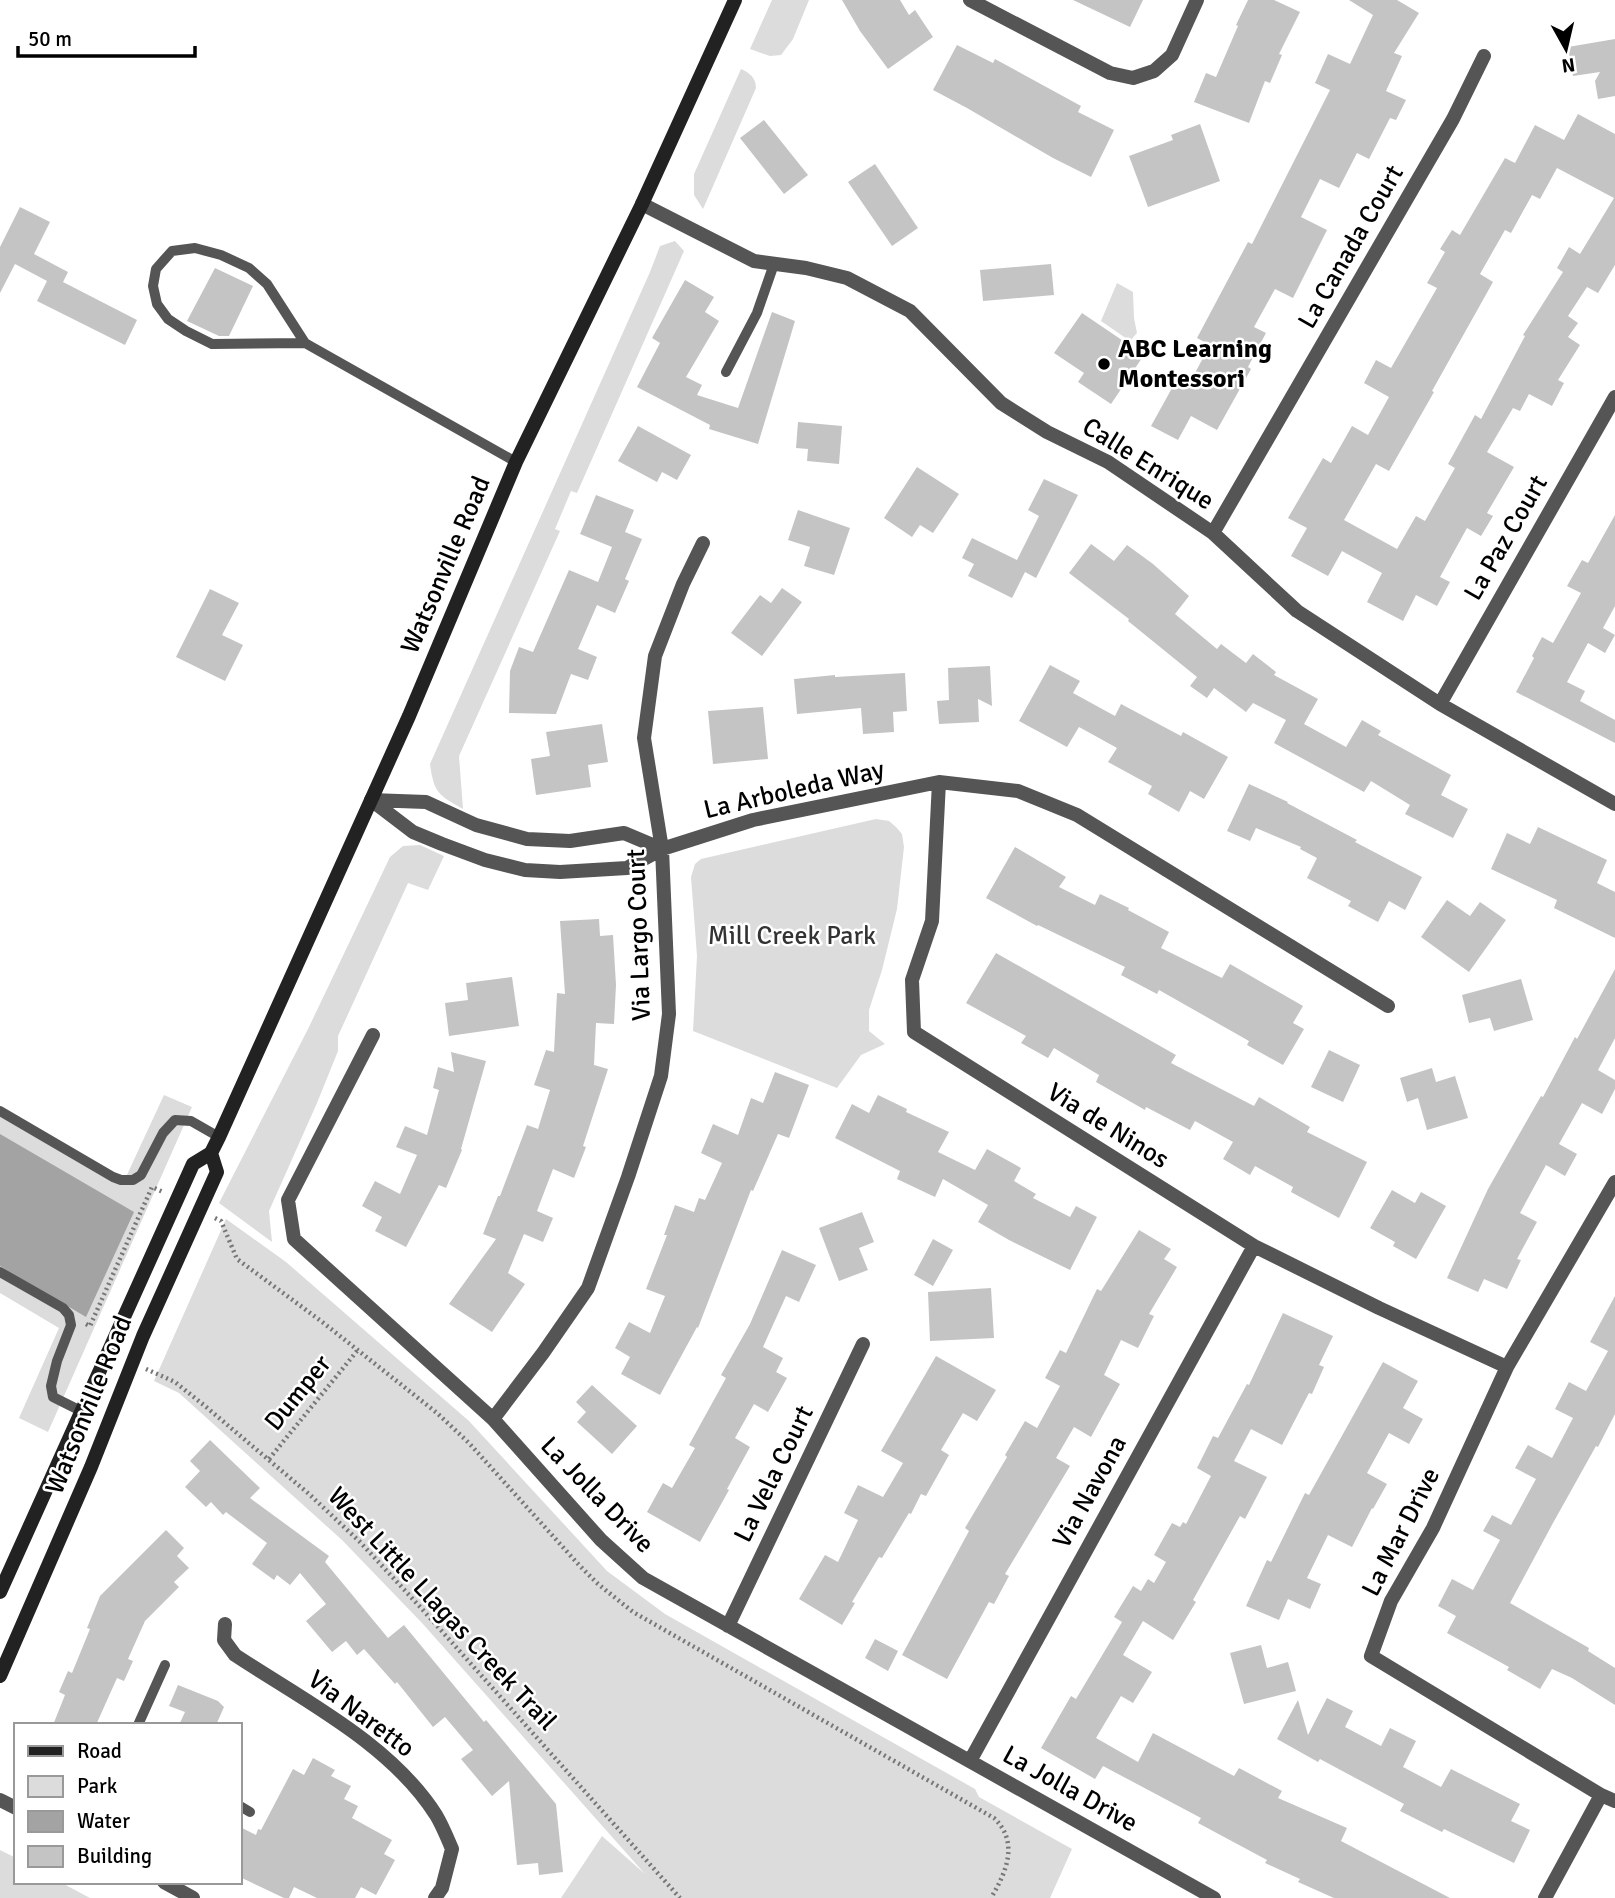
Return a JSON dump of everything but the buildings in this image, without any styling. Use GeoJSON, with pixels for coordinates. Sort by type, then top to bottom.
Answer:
{"type":"FeatureCollection","features":[{"type":"Feature","properties":{"kind":"main road","name":"Watsonville Road"},"geometry":{"type":"LineString","coordinates":[[0,1592],[193,1164],[211,1153],[219,1137],[409,716],[516,463],[642,204],[735,0]]}},
{"type":"Feature","properties":{"kind":"main road","name":"Watsonville Road"},"geometry":{"type":"LineString","coordinates":[[0,1676],[91,1467],[143,1336],[217,1172],[211,1153]]}},
{"type":"Feature","properties":{"kind":"street"},"geometry":{"type":"LineString","coordinates":[[970,0],[1110,73],[1133,78],[1154,71],[1172,55],[1197,0]]}},
{"type":"Feature","properties":{"kind":"street","name":"La Canada Court"},"geometry":{"type":"LineString","coordinates":[[1213,533],[1453,119],[1484,56]]}},
{"type":"Feature","properties":{"kind":"street","name":"Calle Enrique"},"geometry":{"type":"LineString","coordinates":[[642,204],[754,261],[806,268],[847,278],[910,311],[1002,403],[1047,432],[1108,462],[1213,533],[1297,611],[1440,704],[1615,804]]}},
{"type":"Feature","properties":{"kind":"street","name":"La Paz Court"},"geometry":{"type":"LineString","coordinates":[[1440,704],[1615,397]]}},
{"type":"Feature","properties":{"kind":"street","name":"Via Largo Court"},"geometry":{"type":"LineString","coordinates":[[493,1419],[588,1287],[628,1177],[660,1076],[669,1014],[662,849],[644,738],[655,656],[683,584],[703,543]]}},
{"type":"Feature","properties":{"kind":"street","name":"La Arboleda Way"},"geometry":{"type":"LineString","coordinates":[[371,800],[413,832],[485,860],[525,870],[560,872],[627,867],[662,849],[753,820],[939,782],[1018,791],[1077,815],[1388,1006]]}},
{"type":"Feature","properties":{"kind":"street","name":"Via de Ninos"},"geometry":{"type":"LineString","coordinates":[[939,782],[932,920],[912,980],[914,1031],[1254,1246],[1378,1308],[1507,1367]]}},
{"type":"Feature","properties":{"kind":"street"},"geometry":{"type":"LineString","coordinates":[[371,800],[426,802],[477,825],[527,839],[570,841],[624,832],[662,849]]}},
{"type":"Feature","properties":{"kind":"street","name":"La Jolla Drive"},"geometry":{"type":"LineString","coordinates":[[373,1035],[288,1200],[294,1239],[493,1419],[601,1540],[643,1577],[1214,1898]]}},
{"type":"Feature","properties":{"kind":"street","name":"La Mar Drive"},"geometry":{"type":"LineString","coordinates":[[1608,1798],[1371,1656],[1391,1601],[1433,1528],[1507,1367],[1615,1182]]}},
{"type":"Feature","properties":{"kind":"street","name":"Via Navona"},"geometry":{"type":"LineString","coordinates":[[970,1761],[1254,1246]]}},
{"type":"Feature","properties":{"kind":"street","name":"La Vela Court"},"geometry":{"type":"LineString","coordinates":[[728,1626],[863,1343]]}},
{"type":"Feature","properties":{"kind":"street","name":"Via Naretto"},"geometry":{"type":"LineString","coordinates":[[225,1624],[224,1640],[235,1656],[351,1731],[384,1756],[413,1785],[436,1815],[452,1849],[442,1888],[435,1898]]}},
{"type":"Feature","properties":{"kind":"street"},"geometry":{"type":"LineString","coordinates":[[1545,1898],[1608,1798]]}},
{"type":"Feature","properties":{"kind":"street"},"geometry":{"type":"LineString","coordinates":[[168,1884],[193,1898]]}},
{"type":"Feature","properties":{"kind":"lane"},"geometry":{"type":"LineString","coordinates":[[305,342],[212,344],[169,319],[158,304],[153,286],[156,269],[172,251],[195,248],[221,255],[249,268],[267,284],[305,342],[516,463]]}},
{"type":"Feature","properties":{"kind":"lane"},"geometry":{"type":"LineString","coordinates":[[726,372],[757,313],[774,264]]}},
{"type":"Feature","properties":{"kind":"lane"},"geometry":{"type":"LineString","coordinates":[[0,1111],[121,1180],[133,1180],[142,1175],[163,1133],[175,1120],[191,1121],[219,1137]]}},
{"type":"Feature","properties":{"kind":"lane"},"geometry":{"type":"LineString","coordinates":[[0,1272],[63,1308],[69,1315],[71,1325],[51,1386],[53,1397],[81,1411]]}},
{"type":"Feature","properties":{"kind":"lane"},"geometry":{"type":"LineString","coordinates":[[139,1723],[165,1665]]}},
{"type":"Feature","properties":{"kind":"path"},"geometry":{"type":"LineString","coordinates":[[63,1308],[90,1326],[152,1187],[167,1194]]}},
{"type":"Feature","properties":{"kind":"path","name":"Dumper"},"geometry":{"type":"LineString","coordinates":[[269,1459],[357,1351]]}},
{"type":"Feature","properties":{"kind":"path","name":"West Little Llagas Creek Trail"},"geometry":{"type":"LineString","coordinates":[[153,1373],[186,1390],[269,1459],[360,1542],[680,1898]]}},
{"type":"Feature","properties":{"kind":"green space"},"geometry":{"type":"Polygon","coordinates":[[[772,0],[809,0],[793,39],[781,55],[770,56],[750,49],[772,0]]]}},
{"type":"Feature","properties":{"kind":"green space"},"geometry":{"type":"Polygon","coordinates":[[[741,69],[752,76],[756,88],[703,209],[694,195],[694,174],[741,69]]]}},
{"type":"Feature","properties":{"kind":"green space"},"geometry":{"type":"Polygon","coordinates":[[[675,241],[684,251],[577,493],[571,491],[555,529],[560,531],[459,756],[463,809],[448,800],[436,788],[430,764],[660,246],[675,241]]]}},
{"type":"Feature","properties":{"kind":"green space"},"geometry":{"type":"Polygon","coordinates":[[[1117,283],[1133,292],[1137,333],[1130,341],[1101,321],[1117,283]]]}},
{"type":"Feature","properties":{"kind":"green space","name":"Mill Creek Park"},"geometry":{"type":"Polygon","coordinates":[[[876,819],[889,821],[896,827],[902,834],[904,847],[897,909],[869,1010],[869,1031],[885,1044],[861,1055],[837,1088],[693,1031],[697,956],[691,877],[695,864],[701,859],[876,819]]]}},
{"type":"Feature","properties":{"kind":"green space"},"geometry":{"type":"Polygon","coordinates":[[[420,845],[444,856],[428,890],[408,883],[338,1036],[338,1051],[269,1211],[272,1242],[219,1203],[309,1027],[390,857],[403,846],[420,845]]]}},
{"type":"Feature","properties":{"kind":"green space"},"geometry":{"type":"Polygon","coordinates":[[[164,1095],[192,1107],[48,1432],[19,1418],[59,1328],[0,1293],[0,1106],[125,1179],[164,1095]]]}},
{"type":"Feature","properties":{"kind":"green space"},"geometry":{"type":"Polygon","coordinates":[[[226,1219],[286,1262],[469,1421],[607,1571],[665,1614],[975,1789],[979,1797],[1072,1849],[1050,1898],[561,1898],[602,1836],[645,1874],[422,1623],[342,1540],[179,1393],[154,1381],[226,1219]]]}},
{"type":"Feature","properties":{"kind":"green space"},"geometry":{"type":"Polygon","coordinates":[[[0,1850],[14,1857],[14,1884],[64,1884],[90,1898],[0,1898],[0,1850]]]}},
{"type":"Feature","properties":{"kind":"water"},"geometry":{"type":"Polygon","coordinates":[[[0,1134],[134,1212],[86,1317],[0,1266],[0,1134]]]}},
{"type":"Feature","properties":{"kind":"place","name":"ABC Learning Montessori"},"geometry":{"type":"Point","coordinates":[1104,364]}}]}
